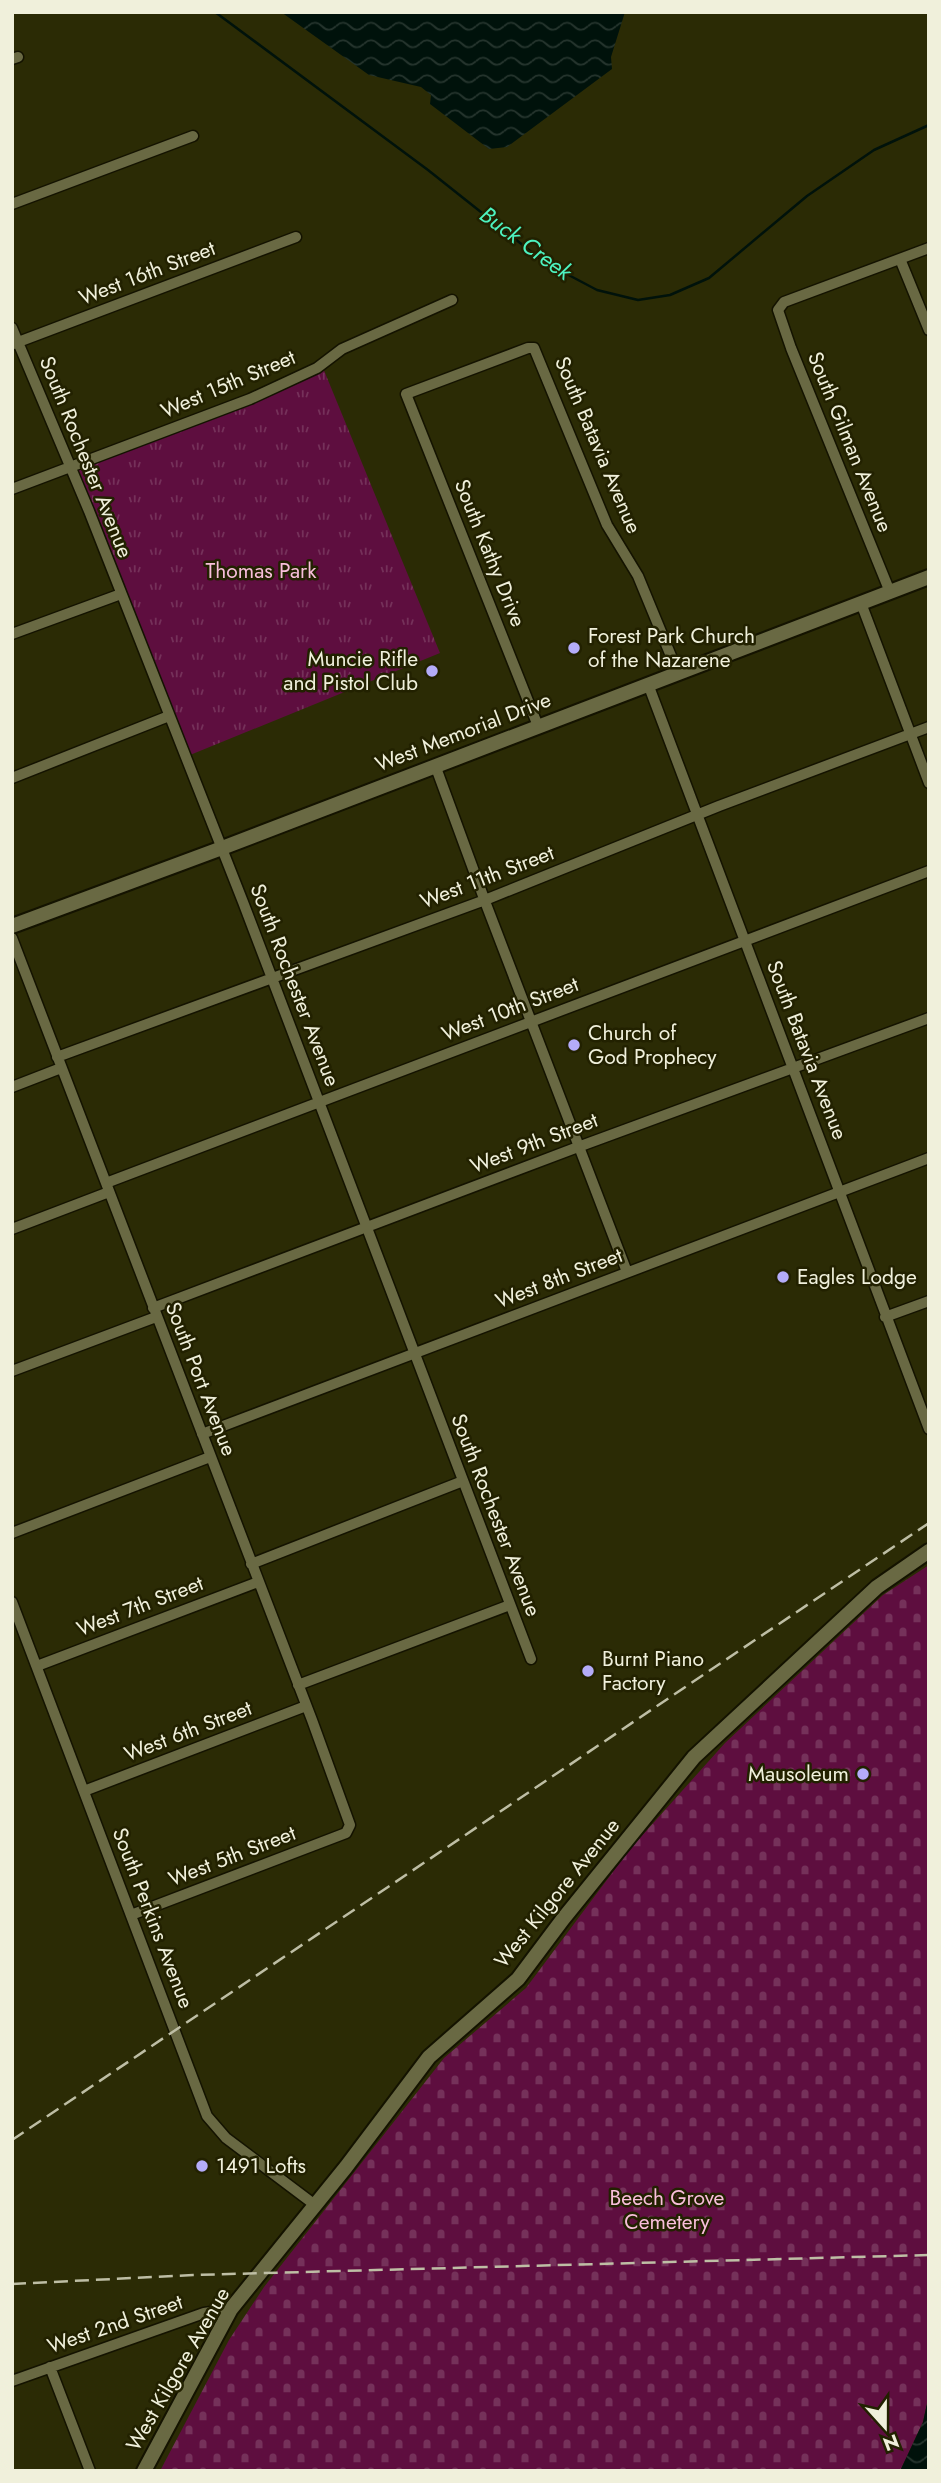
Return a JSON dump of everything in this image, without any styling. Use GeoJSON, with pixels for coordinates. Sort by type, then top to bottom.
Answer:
{"type":"FeatureCollection","features":[{"type":"Feature","properties":{"kind":"main road","name":"West Memorial Drive"},"geometry":{"type":"LineString","coordinates":[[12,926],[929,577]]}},
{"type":"Feature","properties":{"kind":"main road","name":"West Kilgore Avenue"},"geometry":{"type":"LineString","coordinates":[[144,2471],[231,2309],[429,2057],[518,1979],[562,1919],[694,1757],[877,1587],[929,1551]]}},
{"type":"Feature","properties":{"kind":"street"},"geometry":{"type":"LineString","coordinates":[[12,204],[193,136]]}},
{"type":"Feature","properties":{"kind":"street","name":"West 16th Street"},"geometry":{"type":"LineString","coordinates":[[15,343],[296,237]]}},
{"type":"Feature","properties":{"kind":"street"},"geometry":{"type":"LineString","coordinates":[[929,248],[900,259],[929,330]]}},
{"type":"Feature","properties":{"kind":"street","name":"South Gilman Avenue"},"geometry":{"type":"LineString","coordinates":[[890,592],[778,315],[778,307],[784,302],[900,259]]}},
{"type":"Feature","properties":{"kind":"street","name":"West 15th Street"},"geometry":{"type":"LineString","coordinates":[[12,489],[250,399],[317,368],[342,349],[452,300]]}},
{"type":"Feature","properties":{"kind":"street","name":"South Rochester Avenue"},"geometry":{"type":"LineString","coordinates":[[12,328],[15,343],[121,594],[222,848],[531,1659]]}},
{"type":"Feature","properties":{"kind":"street","name":"South Kathy Drive"},"geometry":{"type":"LineString","coordinates":[[534,348],[406,394],[538,726]]}},
{"type":"Feature","properties":{"kind":"street","name":"South Batavia Avenue"},"geometry":{"type":"LineString","coordinates":[[534,348],[607,525],[634,568],[678,673]]}},
{"type":"Feature","properties":{"kind":"street"},"geometry":{"type":"LineString","coordinates":[[12,635],[121,594]]}},
{"type":"Feature","properties":{"kind":"street"},"geometry":{"type":"LineString","coordinates":[[861,603],[929,783]]}},
{"type":"Feature","properties":{"kind":"street","name":"South Batavia Avenue"},"geometry":{"type":"LineString","coordinates":[[648,684],[929,1429]]}},
{"type":"Feature","properties":{"kind":"street"},"geometry":{"type":"LineString","coordinates":[[12,778],[169,716]]}},
{"type":"Feature","properties":{"kind":"street","name":"West 11th Street"},"geometry":{"type":"LineString","coordinates":[[57,1057],[485,900],[697,815],[929,727]]}},
{"type":"Feature","properties":{"kind":"street"},"geometry":{"type":"LineString","coordinates":[[435,765],[627,1272]]}},
{"type":"Feature","properties":{"kind":"street","name":"West 10th Street"},"geometry":{"type":"LineString","coordinates":[[12,1229],[318,1102],[929,871]]}},
{"type":"Feature","properties":{"kind":"street","name":"South Port Avenue"},"geometry":{"type":"LineString","coordinates":[[12,938],[351,1825],[346,1833]]}},
{"type":"Feature","properties":{"kind":"street","name":"West 9th Street"},"geometry":{"type":"LineString","coordinates":[[12,1371],[367,1227],[929,1018]]}},
{"type":"Feature","properties":{"kind":"street"},"geometry":{"type":"LineString","coordinates":[[12,1087],[61,1068]]}},
{"type":"Feature","properties":{"kind":"street","name":"West 8th Street"},"geometry":{"type":"LineString","coordinates":[[202,1434],[929,1158]]}},
{"type":"Feature","properties":{"kind":"street"},"geometry":{"type":"LineString","coordinates":[[885,1317],[929,1301]]}},
{"type":"Feature","properties":{"kind":"street"},"geometry":{"type":"LineString","coordinates":[[12,1533],[210,1457]]}},
{"type":"Feature","properties":{"kind":"street"},"geometry":{"type":"LineString","coordinates":[[251,1564],[463,1481]]}},
{"type":"Feature","properties":{"kind":"street","name":"West 7th Street"},"geometry":{"type":"LineString","coordinates":[[37,1666],[258,1582]]}},
{"type":"Feature","properties":{"kind":"street","name":"South Perkins Avenue"},"geometry":{"type":"LineString","coordinates":[[12,1602],[207,2116],[219,2133],[314,2205]]}},
{"type":"Feature","properties":{"kind":"street"},"geometry":{"type":"LineString","coordinates":[[298,1685],[510,1605]]}},
{"type":"Feature","properties":{"kind":"street","name":"West 6th Street"},"geometry":{"type":"LineString","coordinates":[[84,1791],[306,1706]]}},
{"type":"Feature","properties":{"kind":"street","name":"West 5th Street"},"geometry":{"type":"LineString","coordinates":[[131,1915],[346,1833]]}},
{"type":"Feature","properties":{"kind":"street","name":"West 2nd Street"},"geometry":{"type":"LineString","coordinates":[[12,2381],[204,2313],[231,2309]]}},
{"type":"Feature","properties":{"kind":"street"},"geometry":{"type":"LineString","coordinates":[[50,2367],[90,2471]]}},
{"type":"Feature","properties":{"kind":"green space","name":"Thomas Park"},"geometry":{"type":"Polygon","coordinates":[[[323,368],[440,653],[190,755],[76,469],[243,407],[323,368]]]}},
{"type":"Feature","properties":{"kind":"green space","name":"Beech Grove Cemetery"},"geometry":{"type":"Polygon","coordinates":[[[929,1565],[929,2394],[923,2422],[900,2471],[160,2471],[229,2340],[264,2287],[444,2058],[526,1988],[630,1849],[725,1743],[883,1595],[929,1565]]]}},
{"type":"Feature","properties":{"kind":"water"},"geometry":{"type":"Polygon","coordinates":[[[281,12],[625,12],[611,57],[612,69],[507,147],[489,149],[430,104],[431,95],[421,87],[369,75],[281,12]]]}},
{"type":"Feature","properties":{"kind":"water"},"geometry":{"type":"Polygon","coordinates":[[[929,2394],[929,2471],[900,2471],[923,2422],[929,2394]]]}},
{"type":"Feature","properties":{"kind":"waterway","name":"Buck Creek"},"geometry":{"type":"LineString","coordinates":[[215,12],[428,170],[544,262],[597,290],[638,300],[670,295],[709,278],[807,196],[874,150],[929,125]]}},
{"type":"Feature","properties":{"kind":"railway"},"geometry":{"type":"LineString","coordinates":[[12,2140],[929,1523]]}},
{"type":"Feature","properties":{"kind":"railway"},"geometry":{"type":"LineString","coordinates":[[12,2284],[193,2275],[929,2255]]}},
{"type":"Feature","properties":{"kind":"place","name":"Forest Park Church of the Nazarene"},"geometry":{"type":"Point","coordinates":[574,648]}},
{"type":"Feature","properties":{"kind":"place","name":"Muncie Rifle and Pistol Club"},"geometry":{"type":"Point","coordinates":[432,671]}},
{"type":"Feature","properties":{"kind":"place","name":"Church of God Prophecy"},"geometry":{"type":"Point","coordinates":[574,1045]}},
{"type":"Feature","properties":{"kind":"place","name":"Eagles Lodge"},"geometry":{"type":"Point","coordinates":[783,1277]}},
{"type":"Feature","properties":{"kind":"place","name":"Burnt Piano Factory"},"geometry":{"type":"Point","coordinates":[588,1671]}},
{"type":"Feature","properties":{"kind":"place","name":"Mausoleum"},"geometry":{"type":"Point","coordinates":[863,1774]}},
{"type":"Feature","properties":{"kind":"place","name":"1491 Lofts"},"geometry":{"type":"Point","coordinates":[202,2166]}}]}
